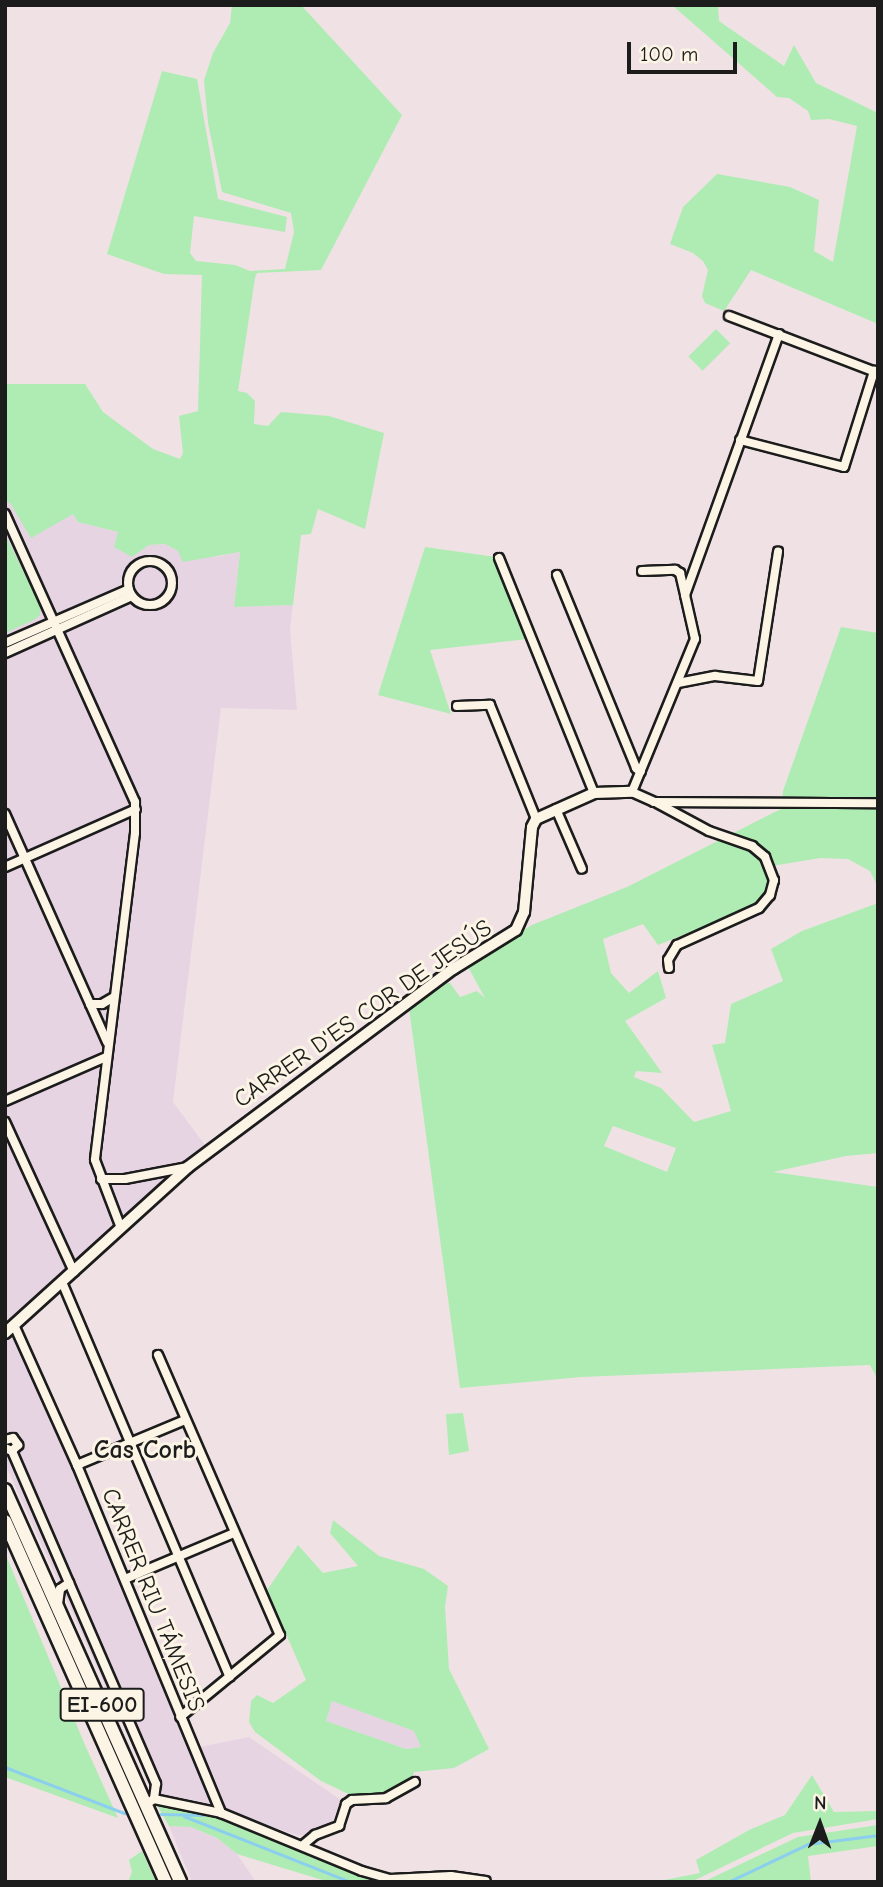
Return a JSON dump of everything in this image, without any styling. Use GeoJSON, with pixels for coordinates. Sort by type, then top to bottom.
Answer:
{"type":"FeatureCollection","features":[{"type":"Feature","properties":{"kind":"main road","name":"EI-600"},"geometry":{"type":"LineString","coordinates":[[5,1490],[150,1802],[180,1882]]}},
{"type":"Feature","properties":{"kind":"main road","name":"EI-600"},"geometry":{"type":"LineString","coordinates":[[5,1521],[166,1882]]}},
{"type":"Feature","properties":{"kind":"street"},"geometry":{"type":"LineString","coordinates":[[729,316],[876,372],[844,467],[740,440]]}},
{"type":"Feature","properties":{"kind":"street"},"geometry":{"type":"LineString","coordinates":[[685,596],[779,334]]}},
{"type":"Feature","properties":{"kind":"street"},"geometry":{"type":"LineString","coordinates":[[5,514],[136,809],[95,1160],[121,1228]]}},
{"type":"Feature","properties":{"kind":"street"},"geometry":{"type":"LineString","coordinates":[[678,682],[715,676],[758,681],[778,552]]}},
{"type":"Feature","properties":{"kind":"street"},"geometry":{"type":"LineString","coordinates":[[499,558],[594,793]]}},
{"type":"Feature","properties":{"kind":"street"},"geometry":{"type":"LineString","coordinates":[[156,562],[163,565],[171,577],[171,591],[163,602],[143,604],[130,592],[130,574],[141,563],[156,562]]}},
{"type":"Feature","properties":{"kind":"street"},"geometry":{"type":"LineString","coordinates":[[632,792],[695,639],[680,573],[675,570],[642,571]]}},
{"type":"Feature","properties":{"kind":"street"},"geometry":{"type":"LineString","coordinates":[[557,575],[631,756],[641,772]]}},
{"type":"Feature","properties":{"kind":"street"},"geometry":{"type":"LineString","coordinates":[[5,653],[55,626],[130,592]]}},
{"type":"Feature","properties":{"kind":"street"},"geometry":{"type":"LineString","coordinates":[[5,643],[55,626]]}},
{"type":"Feature","properties":{"kind":"street"},"geometry":{"type":"LineString","coordinates":[[457,706],[490,705],[536,819],[594,793],[632,792],[709,831],[752,846],[765,857],[774,880],[770,895],[759,908],[677,945],[668,960],[669,968]]}},
{"type":"Feature","properties":{"kind":"street"},"geometry":{"type":"LineString","coordinates":[[654,802],[878,803]]}},
{"type":"Feature","properties":{"kind":"street"},"geometry":{"type":"LineString","coordinates":[[5,867],[136,809]]}},
{"type":"Feature","properties":{"kind":"street"},"geometry":{"type":"LineString","coordinates":[[556,809],[582,869]]}},
{"type":"Feature","properties":{"kind":"street"},"geometry":{"type":"LineString","coordinates":[[5,814],[108,1044]]}},
{"type":"Feature","properties":{"kind":"street","name":"CARRER D'ES COR DE JESÚS"},"geometry":{"type":"LineString","coordinates":[[9,1329],[188,1167],[447,974],[516,930],[524,912],[532,827],[536,819]]}},
{"type":"Feature","properties":{"kind":"street"},"geometry":{"type":"LineString","coordinates":[[90,1004],[102,1004],[114,997]]}},
{"type":"Feature","properties":{"kind":"street"},"geometry":{"type":"LineString","coordinates":[[5,1101],[106,1057]]}},
{"type":"Feature","properties":{"kind":"street"},"geometry":{"type":"LineString","coordinates":[[5,1122],[74,1272]]}},
{"type":"Feature","properties":{"kind":"street"},"geometry":{"type":"LineString","coordinates":[[101,1180],[125,1179],[188,1167]]}},
{"type":"Feature","properties":{"kind":"street"},"geometry":{"type":"LineString","coordinates":[[62,1282],[230,1677]]}},
{"type":"Feature","properties":{"kind":"street","name":"CARRER RIU TÁMESIS"},"geometry":{"type":"LineString","coordinates":[[9,1329],[20,1338],[77,1465],[221,1813]]}},
{"type":"Feature","properties":{"kind":"street"},"geometry":{"type":"LineString","coordinates":[[158,1355],[280,1635],[180,1717]]}},
{"type":"Feature","properties":{"kind":"street"},"geometry":{"type":"LineString","coordinates":[[77,1465],[185,1420]]}},
{"type":"Feature","properties":{"kind":"street"},"geometry":{"type":"LineString","coordinates":[[6,1438],[13,1438],[18,1442],[9,1450],[156,1784],[150,1802],[221,1813],[362,1871],[390,1879],[451,1876],[486,1881]]}},
{"type":"Feature","properties":{"kind":"street"},"geometry":{"type":"LineString","coordinates":[[125,1579],[234,1533]]}},
{"type":"Feature","properties":{"kind":"street"},"geometry":{"type":"LineString","coordinates":[[5,1540],[21,1556]]}},
{"type":"Feature","properties":{"kind":"street"},"geometry":{"type":"LineString","coordinates":[[58,1607],[60,1589],[69,1583]]}},
{"type":"Feature","properties":{"kind":"street"},"geometry":{"type":"LineString","coordinates":[[303,1845],[315,1835],[339,1826],[346,1804],[352,1800],[386,1798],[415,1783]]}},
{"type":"Feature","properties":{"kind":"shaded area"},"geometry":{"type":"Polygon","coordinates":[[[5,501],[73,514],[78,522],[118,532],[149,545],[166,544],[178,551],[215,557],[240,552],[234,607],[293,605],[290,629],[297,710],[221,708],[173,1102],[205,1145],[10,1321],[93,1508],[184,1738],[195,1735],[200,1747],[249,1737],[341,1800],[331,1826],[300,1836],[204,1804],[160,1796],[153,1791],[5,1464],[5,501]]]}},
{"type":"Feature","properties":{"kind":"shaded area"},"geometry":{"type":"Polygon","coordinates":[[[332,1701],[415,1731],[422,1747],[406,1749],[325,1721],[332,1701]]]}},
{"type":"Feature","properties":{"kind":"shaded area"},"geometry":{"type":"Polygon","coordinates":[[[169,1826],[191,1827],[217,1838],[237,1854],[256,1882],[192,1882],[169,1826]]]}},
{"type":"Feature","properties":{"kind":"green space"},"geometry":{"type":"Polygon","coordinates":[[[232,5],[301,5],[402,115],[321,270],[257,273],[255,278],[238,391],[247,393],[255,401],[254,424],[268,426],[281,412],[329,416],[384,433],[365,529],[318,509],[311,534],[301,535],[293,605],[234,607],[240,552],[183,562],[178,551],[165,544],[149,545],[132,557],[114,547],[118,532],[78,522],[73,514],[31,538],[10,503],[5,501],[5,384],[85,384],[103,412],[153,449],[180,459],[183,453],[179,416],[198,411],[202,275],[164,274],[107,254],[162,71],[197,79],[218,199],[287,217],[285,232],[194,216],[190,253],[196,261],[235,265],[250,271],[285,269],[294,232],[291,213],[222,192],[208,123],[204,80],[213,53],[230,23],[232,5]]]}},
{"type":"Feature","properties":{"kind":"green space"},"geometry":{"type":"Polygon","coordinates":[[[672,5],[718,5],[719,21],[784,66],[794,45],[816,83],[878,113],[878,324],[751,270],[724,311],[705,303],[702,296],[708,270],[703,261],[693,253],[670,244],[683,207],[717,174],[790,187],[819,200],[814,251],[833,262],[857,126],[829,119],[811,120],[808,111],[789,98],[777,97],[672,5]]]}},
{"type":"Feature","properties":{"kind":"green space"},"geometry":{"type":"Polygon","coordinates":[[[716,329],[730,343],[703,371],[688,357],[716,329]]]}},
{"type":"Feature","properties":{"kind":"green space"},"geometry":{"type":"Polygon","coordinates":[[[5,534],[41,607],[40,615],[34,620],[5,633],[5,534]]]}},
{"type":"Feature","properties":{"kind":"green space"},"geometry":{"type":"Polygon","coordinates":[[[425,547],[496,557],[527,639],[430,650],[451,714],[378,695],[425,547]]]}},
{"type":"Feature","properties":{"kind":"green space"},"geometry":{"type":"Polygon","coordinates":[[[841,627],[878,633],[878,887],[870,871],[848,859],[820,858],[766,867],[770,882],[765,897],[754,907],[658,945],[643,924],[603,939],[611,973],[629,993],[658,971],[666,998],[625,1021],[662,1073],[636,1071],[634,1077],[661,1088],[694,1122],[731,1111],[712,1045],[725,1043],[731,1004],[783,981],[771,949],[802,931],[878,903],[878,1153],[846,1156],[773,1172],[878,1187],[878,1380],[870,1365],[581,1377],[460,1388],[409,1008],[442,982],[450,983],[460,997],[477,991],[485,998],[467,965],[532,925],[627,887],[781,809],[783,791],[841,627]],[[613,1126],[604,1146],[667,1172],[676,1148],[613,1126]]]}},
{"type":"Feature","properties":{"kind":"green space"},"geometry":{"type":"Polygon","coordinates":[[[463,1413],[469,1451],[449,1455],[446,1414],[463,1413]]]}},
{"type":"Feature","properties":{"kind":"green space"},"geometry":{"type":"Polygon","coordinates":[[[333,1520],[379,1556],[424,1569],[448,1586],[445,1607],[449,1669],[489,1749],[454,1768],[414,1772],[412,1780],[401,1788],[375,1796],[353,1796],[321,1781],[255,1732],[249,1722],[251,1701],[257,1695],[273,1703],[306,1680],[267,1590],[298,1545],[323,1573],[358,1566],[330,1533],[333,1520]],[[332,1701],[326,1721],[406,1749],[421,1747],[414,1731],[332,1701]]]}},
{"type":"Feature","properties":{"kind":"green space"},"geometry":{"type":"Polygon","coordinates":[[[5,1553],[85,1745],[118,1818],[5,1777],[5,1553]]]}},
{"type":"Feature","properties":{"kind":"green space"},"geometry":{"type":"Polygon","coordinates":[[[812,1775],[834,1812],[878,1811],[878,1819],[793,1833],[695,1880],[654,1882],[700,1873],[696,1860],[749,1830],[785,1815],[812,1775]]]}},
{"type":"Feature","properties":{"kind":"green space"},"geometry":{"type":"Polygon","coordinates":[[[156,1803],[204,1813],[385,1882],[329,1882],[237,1854],[217,1838],[191,1827],[169,1826],[156,1803]]]}},
{"type":"Feature","properties":{"kind":"green space"},"geometry":{"type":"Polygon","coordinates":[[[878,1825],[878,1846],[808,1856],[811,1882],[703,1882],[798,1837],[878,1825]]]}},
{"type":"Feature","properties":{"kind":"green space"},"geometry":{"type":"Polygon","coordinates":[[[142,1851],[156,1882],[128,1882],[132,1872],[129,1860],[142,1851]]]}},
{"type":"Feature","properties":{"kind":"waterway"},"geometry":{"type":"LineString","coordinates":[[5,1767],[124,1813]]}},
{"type":"Feature","properties":{"kind":"waterway"},"geometry":{"type":"LineString","coordinates":[[161,1814],[204,1815]]}},
{"type":"Feature","properties":{"kind":"waterway"},"geometry":{"type":"LineString","coordinates":[[184,1816],[351,1882]]}},
{"type":"Feature","properties":{"kind":"waterway"},"geometry":{"type":"LineString","coordinates":[[728,1882],[808,1844],[878,1835]]}},
{"type":"Feature","properties":{"kind":"district","name":"Cas Corb"},"geometry":{"type":"Point","coordinates":[145,1451]}}]}
